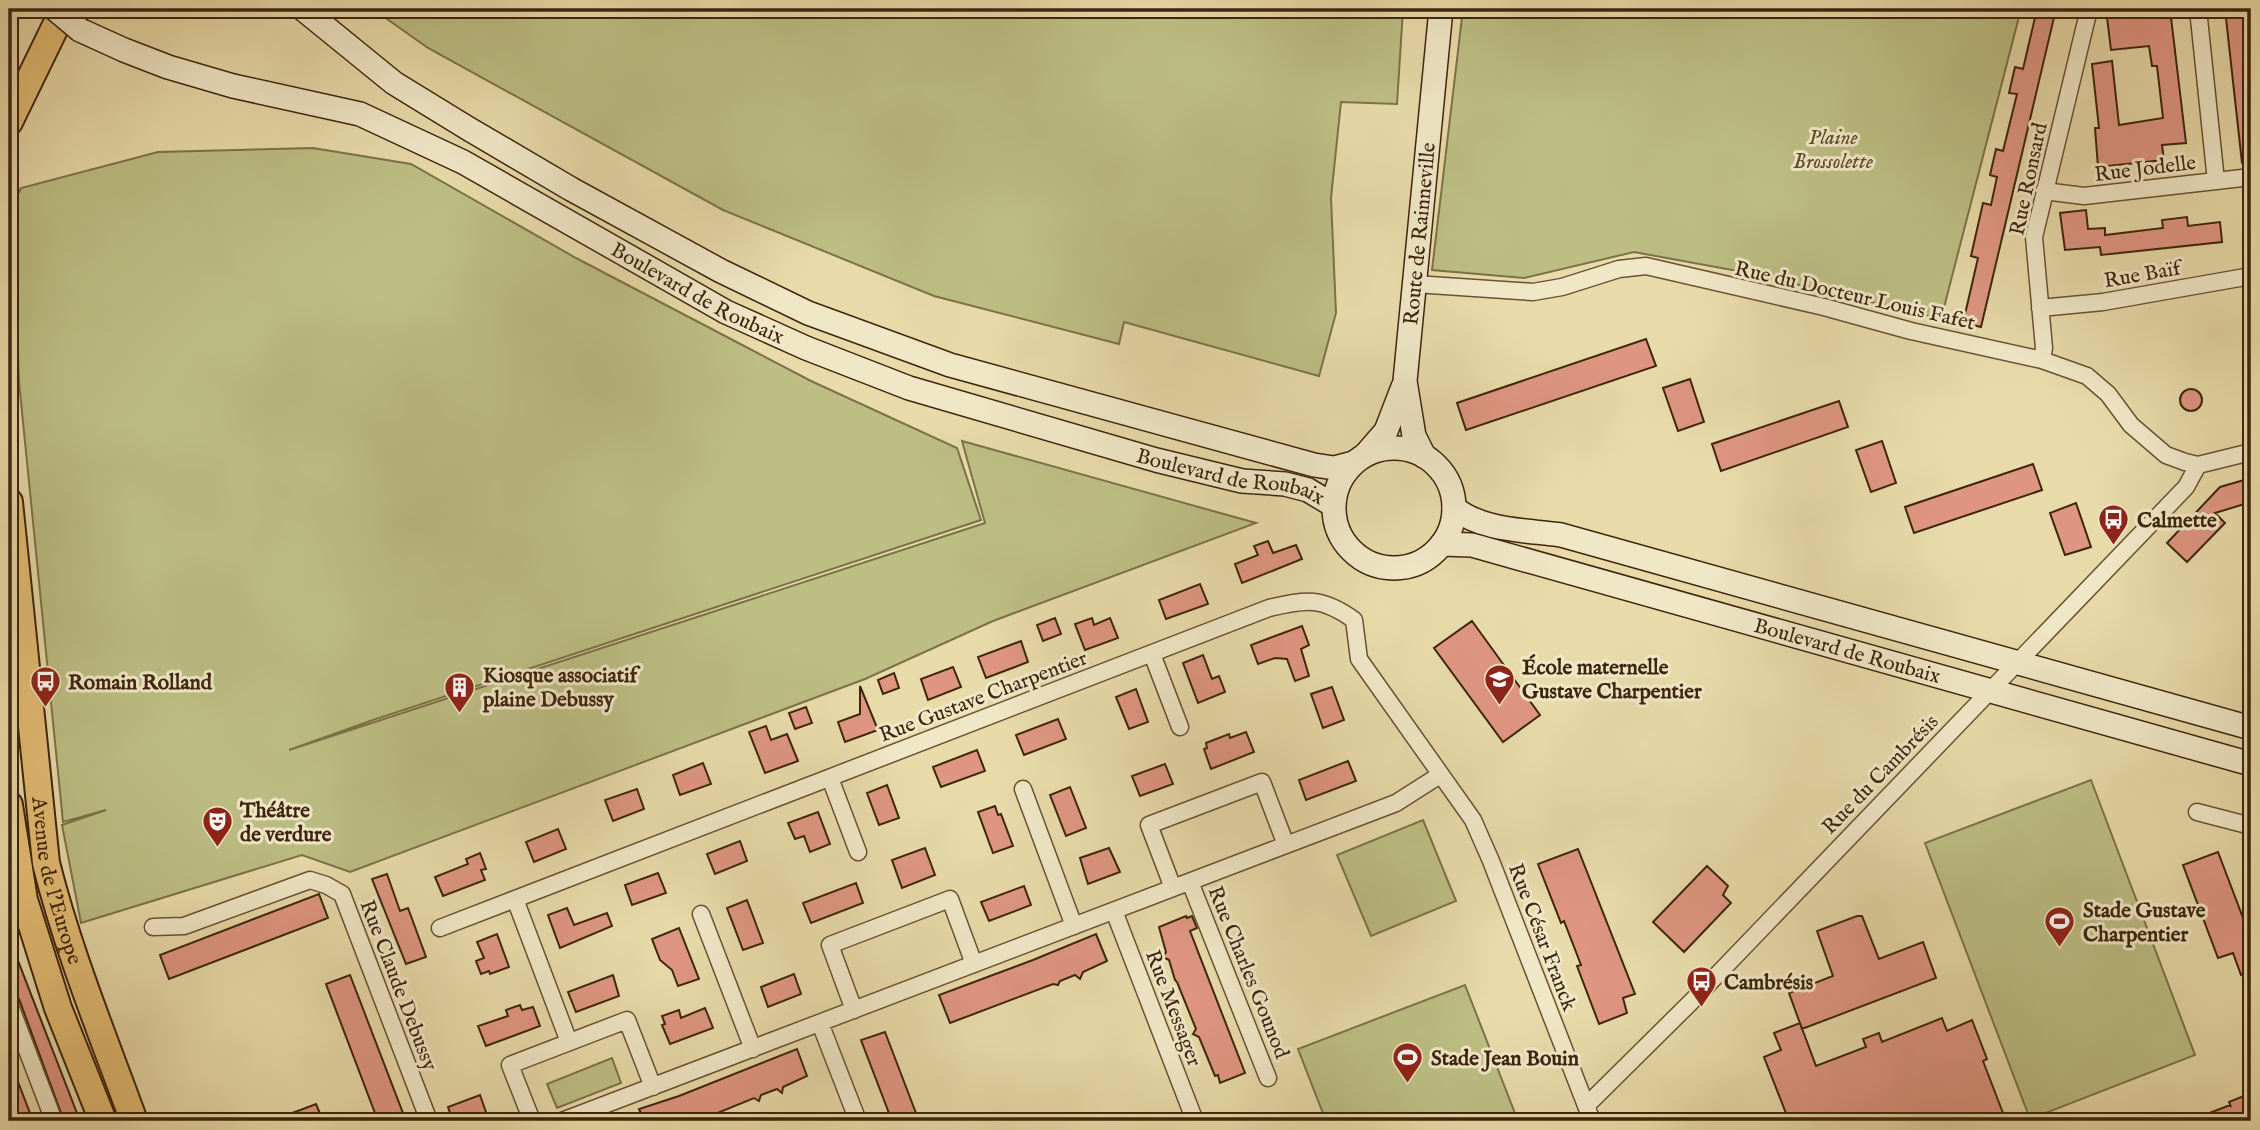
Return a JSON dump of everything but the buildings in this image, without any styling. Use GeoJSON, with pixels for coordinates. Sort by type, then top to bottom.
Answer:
{"type":"FeatureCollection","features":[{"type":"Feature","properties":{"kind":"main road","name":"Boulevard de Roubaix"},"geometry":{"type":"LineString","coordinates":[[55,9],[80,30],[169,67],[233,86],[360,114],[463,162],[726,312],[806,348],[909,388],[1156,460],[1242,481],[1285,484],[1308,490],[1333,505]]}},
{"type":"Feature","properties":{"kind":"main road"},"geometry":{"type":"LineString","coordinates":[[9,122],[64,9]]}},
{"type":"Feature","properties":{"kind":"main road","name":"Boulevard de Roubaix"},"geometry":{"type":"LineString","coordinates":[[303,9],[394,83],[469,129],[571,189],[721,271],[808,313],[950,365],[1314,465],[1334,468],[1360,458]]}},
{"type":"Feature","properties":{"kind":"main road","name":"Route de Rainneville"},"geometry":{"type":"LineString","coordinates":[[1424,456],[1414,436],[1405,381],[1441,9]]}},
{"type":"Feature","properties":{"kind":"main road"},"geometry":{"type":"LineString","coordinates":[[1360,458],[1380,449],[1395,447],[1424,456],[1443,473],[1453,495],[1454,508],[1449,533],[1430,556],[1415,565],[1398,569],[1365,562],[1340,538],[1334,522],[1336,489],[1343,475],[1386,430],[1393,418],[1405,381]]}},
{"type":"Feature","properties":{"kind":"main road","name":"Avenue de l'Europe"},"geometry":{"type":"LineString","coordinates":[[9,502],[46,863],[75,963],[134,1121]]}},
{"type":"Feature","properties":{"kind":"main road","name":"Boulevard de Roubaix"},"geometry":{"type":"LineString","coordinates":[[1454,508],[1481,524],[1561,536],[2251,728]]}},
{"type":"Feature","properties":{"kind":"main road","name":"Boulevard de Roubaix"},"geometry":{"type":"LineString","coordinates":[[1442,544],[1472,545],[2251,764]]}},
{"type":"Feature","properties":{"kind":"main road","name":"Avenue de l'Europe"},"geometry":{"type":"LineString","coordinates":[[9,805],[11,843],[23,900],[58,1008],[103,1121]]}},
{"type":"Feature","properties":{"kind":"street","name":"Rue Ronsard"},"geometry":{"type":"LineString","coordinates":[[2042,360],[2044,348],[2034,237],[2089,9]]}},
{"type":"Feature","properties":{"kind":"street"},"geometry":{"type":"LineString","coordinates":[[2197,9],[2216,181]]}},
{"type":"Feature","properties":{"kind":"street","name":"Rue Jodelle"},"geometry":{"type":"LineString","coordinates":[[2044,191],[2084,196],[2251,177]]}},
{"type":"Feature","properties":{"kind":"street","name":"Rue du Docteur Louis Fafet"},"geometry":{"type":"LineString","coordinates":[[1415,284],[1533,292],[1562,288],[1619,269],[1646,266],[1824,307],[1911,331],[2042,360],[2087,376],[2108,394],[2131,425],[2166,455],[2198,465]]}},
{"type":"Feature","properties":{"kind":"street","name":"Rue Baïf"},"geometry":{"type":"LineString","coordinates":[[2040,308],[2103,302],[2251,276]]}},
{"type":"Feature","properties":{"kind":"street"},"geometry":{"type":"LineString","coordinates":[[2198,465],[2251,452]]}},
{"type":"Feature","properties":{"kind":"street","name":"Rue du Cambrésis"},"geometry":{"type":"LineString","coordinates":[[1589,1114],[1692,1002],[2186,487],[2198,465]]}},
{"type":"Feature","properties":{"kind":"street","name":"Rue Gustave Charpentier"},"geometry":{"type":"LineString","coordinates":[[440,928],[1269,608],[1310,600],[1336,607],[1354,620],[1359,659],[1440,775]]}},
{"type":"Feature","properties":{"kind":"street"},"geometry":{"type":"LineString","coordinates":[[1152,654],[1181,727]]}},
{"type":"Feature","properties":{"kind":"street"},"geometry":{"type":"LineString","coordinates":[[562,1121],[1396,803],[1440,775]]}},
{"type":"Feature","properties":{"kind":"street","name":"Rue César Franck"},"geometry":{"type":"LineString","coordinates":[[1440,775],[1473,820],[1589,1114]]}},
{"type":"Feature","properties":{"kind":"street"},"geometry":{"type":"LineString","coordinates":[[830,778],[858,852]]}},
{"type":"Feature","properties":{"kind":"street"},"geometry":{"type":"LineString","coordinates":[[1173,888],[1149,825],[1262,782],[1286,845]]}},
{"type":"Feature","properties":{"kind":"street"},"geometry":{"type":"LineString","coordinates":[[1023,789],[1074,926]]}},
{"type":"Feature","properties":{"kind":"street"},"geometry":{"type":"LineString","coordinates":[[2197,812],[2251,826]]}},
{"type":"Feature","properties":{"kind":"street","name":"Rue Claude Debussy"},"geometry":{"type":"LineString","coordinates":[[153,927],[184,926],[310,880],[342,894],[429,1121]]}},
{"type":"Feature","properties":{"kind":"street","name":"Rue Charles Gounod"},"geometry":{"type":"LineString","coordinates":[[1191,882],[1268,1077]]}},
{"type":"Feature","properties":{"kind":"street"},"geometry":{"type":"LineString","coordinates":[[515,899],[569,1042]]}},
{"type":"Feature","properties":{"kind":"street"},"geometry":{"type":"LineString","coordinates":[[854,1010],[830,945],[950,900],[974,964]]}},
{"type":"Feature","properties":{"kind":"street","name":"Rue Messager"},"geometry":{"type":"LineString","coordinates":[[1114,911],[1195,1121]]}},
{"type":"Feature","properties":{"kind":"street"},"geometry":{"type":"LineString","coordinates":[[701,914],[753,1049]]}},
{"type":"Feature","properties":{"kind":"street"},"geometry":{"type":"LineString","coordinates":[[9,1004],[54,1121]]}},
{"type":"Feature","properties":{"kind":"street"},"geometry":{"type":"LineString","coordinates":[[532,1121],[510,1065],[627,1020],[653,1087]]}},
{"type":"Feature","properties":{"kind":"street"},"geometry":{"type":"LineString","coordinates":[[820,1023],[859,1121]]}},
{"type":"Feature","properties":{"kind":"green space"},"geometry":{"type":"Polygon","coordinates":[[[373,9],[1403,9],[1397,104],[1341,102],[1331,198],[1336,313],[1319,376],[1124,322],[1119,344],[934,296],[723,210],[428,48],[373,9]]]}},
{"type":"Feature","properties":{"kind":"green space","name":"Plaine Brossolette"},"geometry":{"type":"Polygon","coordinates":[[[1463,9],[2021,9],[1941,319],[1754,274],[1634,252],[1524,278],[1432,270],[1463,9]]]}},
{"type":"Feature","properties":{"kind":"green space"},"geometry":{"type":"Polygon","coordinates":[[[313,148],[411,164],[576,258],[811,381],[957,448],[981,520],[289,750],[985,523],[962,441],[1256,523],[993,621],[865,679],[350,872],[302,855],[81,923],[62,825],[106,810],[63,822],[19,382],[12,206],[21,188],[158,152],[313,148]]]}},
{"type":"Feature","properties":{"kind":"green space","name":"Stade Gustave Charpentier"},"geometry":{"type":"Polygon","coordinates":[[[2091,780],[2195,1055],[2030,1119],[1925,843],[2091,780]]]}},
{"type":"Feature","properties":{"kind":"green space"},"geometry":{"type":"Polygon","coordinates":[[[1423,820],[1456,901],[1371,936],[1337,855],[1423,820]]]}},
{"type":"Feature","properties":{"kind":"green space","name":"Stade Jean Bouin"},"geometry":{"type":"Polygon","coordinates":[[[1465,985],[1518,1121],[1326,1121],[1298,1049],[1465,985]]]}},
{"type":"Feature","properties":{"kind":"green space"},"geometry":{"type":"Polygon","coordinates":[[[612,1058],[621,1083],[557,1108],[547,1084],[612,1058]]]}},
{"type":"Feature","properties":{"kind":"place","name":"Calmette"},"geometry":{"type":"Point","coordinates":[2114,547]}},
{"type":"Feature","properties":{"kind":"place","name":"École maternelle Gustave Charpentier"},"geometry":{"type":"Point","coordinates":[1499,706]}},
{"type":"Feature","properties":{"kind":"place","name":"Romain Rolland"},"geometry":{"type":"Point","coordinates":[45,709]}},
{"type":"Feature","properties":{"kind":"place","name":"Kiosque associatif plaine Debussy"},"geometry":{"type":"Point","coordinates":[460,714]}},
{"type":"Feature","properties":{"kind":"place","name":"Théâtre de verdure"},"geometry":{"type":"Point","coordinates":[217,849]}},
{"type":"Feature","properties":{"kind":"place","name":"Stade Gustave Charpentier"},"geometry":{"type":"Point","coordinates":[2060,949]}},
{"type":"Feature","properties":{"kind":"place","name":"Cambrésis"},"geometry":{"type":"Point","coordinates":[1701,1009]}},
{"type":"Feature","properties":{"kind":"place","name":"Stade Jean Bouin"},"geometry":{"type":"Point","coordinates":[1408,1085]}}]}
